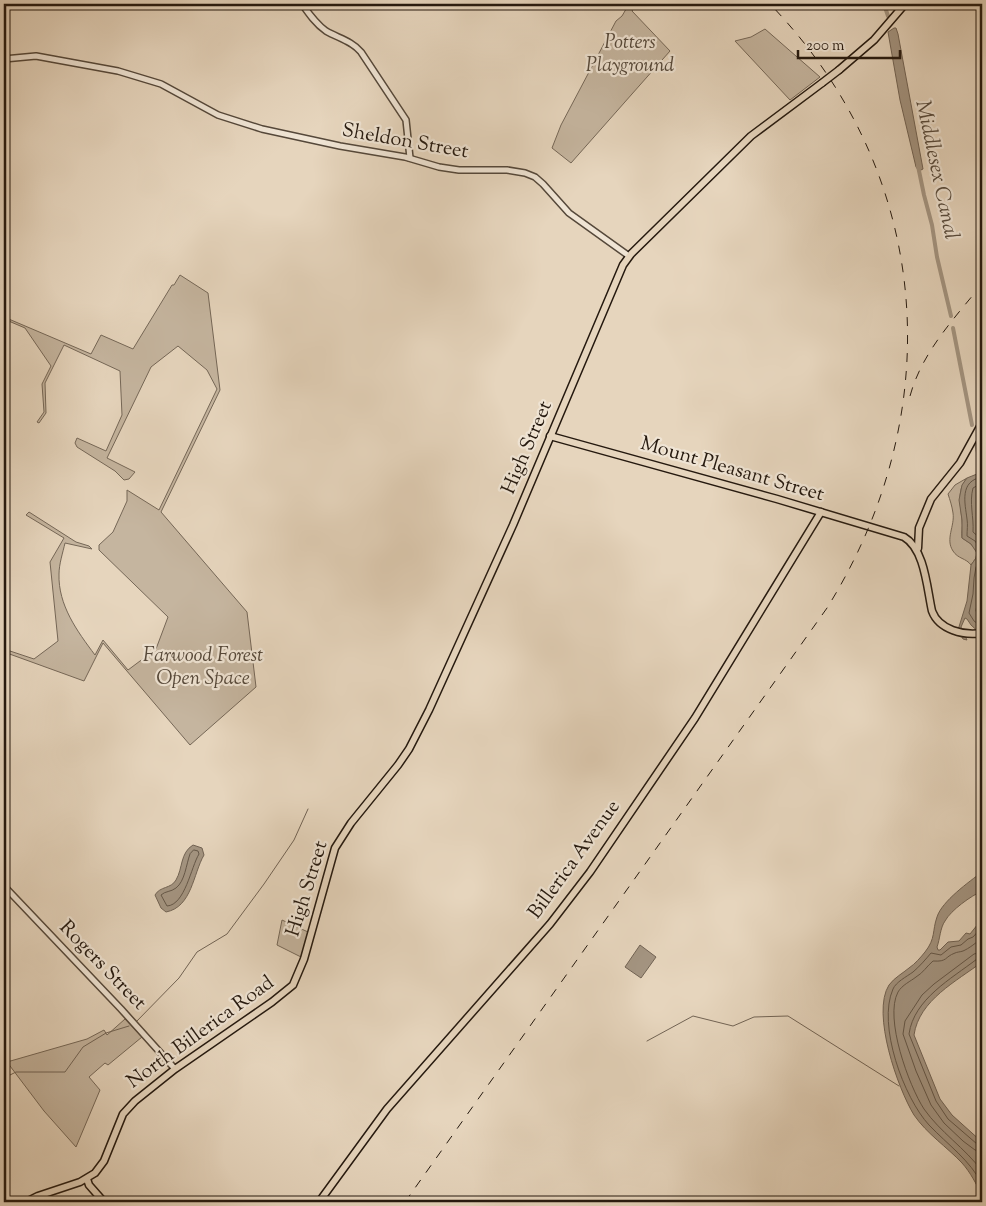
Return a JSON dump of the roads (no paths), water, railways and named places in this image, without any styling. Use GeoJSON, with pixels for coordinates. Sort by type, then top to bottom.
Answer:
{"type":"FeatureCollection","features":[{"type":"Feature","properties":{"kind":"main road","name":"High Street"},"geometry":{"type":"LineString","coordinates":[[293,985],[301,969],[335,848],[351,823],[409,749],[429,710],[482,597],[616,280],[628,256],[744,142],[770,120],[857,56],[880,34],[905,4]]}},
{"type":"Feature","properties":{"kind":"main road"},"geometry":{"type":"LineString","coordinates":[[981,633],[961,632],[944,626],[934,617],[918,551],[918,539],[920,525],[931,499],[960,463],[982,423]]}},
{"type":"Feature","properties":{"kind":"main road","name":"Mount Pleasant Street"},"geometry":{"type":"LineString","coordinates":[[550,436],[904,537],[912,542],[918,551]]}},
{"type":"Feature","properties":{"kind":"main road","name":"Billerica Avenue"},"geometry":{"type":"LineString","coordinates":[[319,1202],[387,1109],[550,924],[590,872],[695,718],[821,512]]}},
{"type":"Feature","properties":{"kind":"main road"},"geometry":{"type":"LineString","coordinates":[[904,537],[914,532],[920,525]]}},
{"type":"Feature","properties":{"kind":"main road","name":"North Billerica Road"},"geometry":{"type":"LineString","coordinates":[[26,1202],[87,1179],[95,1173],[104,1160],[118,1122],[127,1108],[175,1069],[272,1002],[293,985]]}},
{"type":"Feature","properties":{"kind":"main road"},"geometry":{"type":"LineString","coordinates":[[87,1179],[89,1185],[104,1202]]}},
{"type":"Feature","properties":{"kind":"street"},"geometry":{"type":"LineString","coordinates":[[302,4],[318,24],[328,32],[352,44],[360,52],[406,120],[410,158]]}},
{"type":"Feature","properties":{"kind":"street","name":"Sheldon Street"},"geometry":{"type":"LineString","coordinates":[[4,59],[36,56],[118,71],[161,84],[218,115],[262,129],[410,158],[453,170],[507,170],[530,175],[543,184],[569,213],[628,256]]}},
{"type":"Feature","properties":{"kind":"street","name":"Rogers Street"},"geometry":{"type":"LineString","coordinates":[[4,886],[121,1009],[175,1069]]}},
{"type":"Feature","properties":{"kind":"water","name":"Middlesex Canal"},"geometry":{"type":"Polygon","coordinates":[[[896,28],[898,34],[923,169],[919,171],[916,167],[900,100],[888,32],[896,28]]]}},
{"type":"Feature","properties":{"kind":"water"},"geometry":{"type":"Polygon","coordinates":[[[982,472],[982,635],[965,618],[961,627],[967,640],[963,639],[958,630],[967,601],[971,565],[977,553],[971,544],[962,538],[959,500],[962,485],[967,478],[982,472]]]}},
{"type":"Feature","properties":{"kind":"water"},"geometry":{"type":"Polygon","coordinates":[[[193,845],[202,848],[204,855],[191,889],[181,904],[175,909],[166,912],[161,908],[155,895],[160,890],[174,883],[186,852],[193,845]]]}},
{"type":"Feature","properties":{"kind":"water"},"geometry":{"type":"Polygon","coordinates":[[[982,872],[982,891],[972,896],[952,912],[943,924],[937,947],[940,950],[948,942],[959,941],[966,933],[970,934],[982,915],[982,962],[940,992],[923,1012],[917,1023],[914,1035],[940,1099],[952,1115],[982,1142],[982,1195],[962,1163],[914,1115],[894,1070],[885,1032],[883,1013],[884,998],[889,985],[916,962],[928,947],[937,917],[944,905],[956,892],[982,872]]]}},
{"type":"Feature","properties":{"kind":"water"},"geometry":{"type":"Polygon","coordinates":[[[640,945],[656,957],[641,978],[625,967],[640,945]]]}},
{"type":"Feature","properties":{"kind":"waterway","name":"Middlesex Canal"},"geometry":{"type":"LineString","coordinates":[[884,4],[888,16]]}},
{"type":"Feature","properties":{"kind":"waterway","name":"Middlesex Canal"},"geometry":{"type":"LineString","coordinates":[[918,166],[951,316]]}},
{"type":"Feature","properties":{"kind":"waterway","name":"Middlesex Canal"},"geometry":{"type":"LineString","coordinates":[[953,328],[972,425]]}},
{"type":"Feature","properties":{"kind":"waterway","name":"Middlesex Canal"},"geometry":{"type":"LineString","coordinates":[[976,443],[982,471]]}},
{"type":"Feature","properties":{"kind":"waterway"},"geometry":{"type":"LineString","coordinates":[[136,1022],[179,978],[197,952],[227,934],[294,840],[308,809]]}},
{"type":"Feature","properties":{"kind":"waterway"},"geometry":{"type":"LineString","coordinates":[[647,1041],[693,1016],[733,1026],[754,1017],[788,1016],[899,1086]]}},
{"type":"Feature","properties":{"kind":"waterway"},"geometry":{"type":"LineString","coordinates":[[4,1078],[16,1072],[65,1072],[83,1047],[106,1033],[129,1026]]}},
{"type":"Feature","properties":{"kind":"railway"},"geometry":{"type":"LineString","coordinates":[[405,1202],[827,608],[867,532],[893,454],[906,375],[906,296],[892,217],[865,142],[824,70],[770,4]]}},
{"type":"Feature","properties":{"kind":"railway"},"geometry":{"type":"LineString","coordinates":[[910,396],[915,380],[931,350],[982,284]]}},
{"type":"Feature","properties":{"kind":"park label","name":"Potters Playground"},"geometry":{"type":"Point","coordinates":[630,54]}},
{"type":"Feature","properties":{"kind":"park label","name":"Farwood Forest Open Space"},"geometry":{"type":"Point","coordinates":[203,668]}}]}
